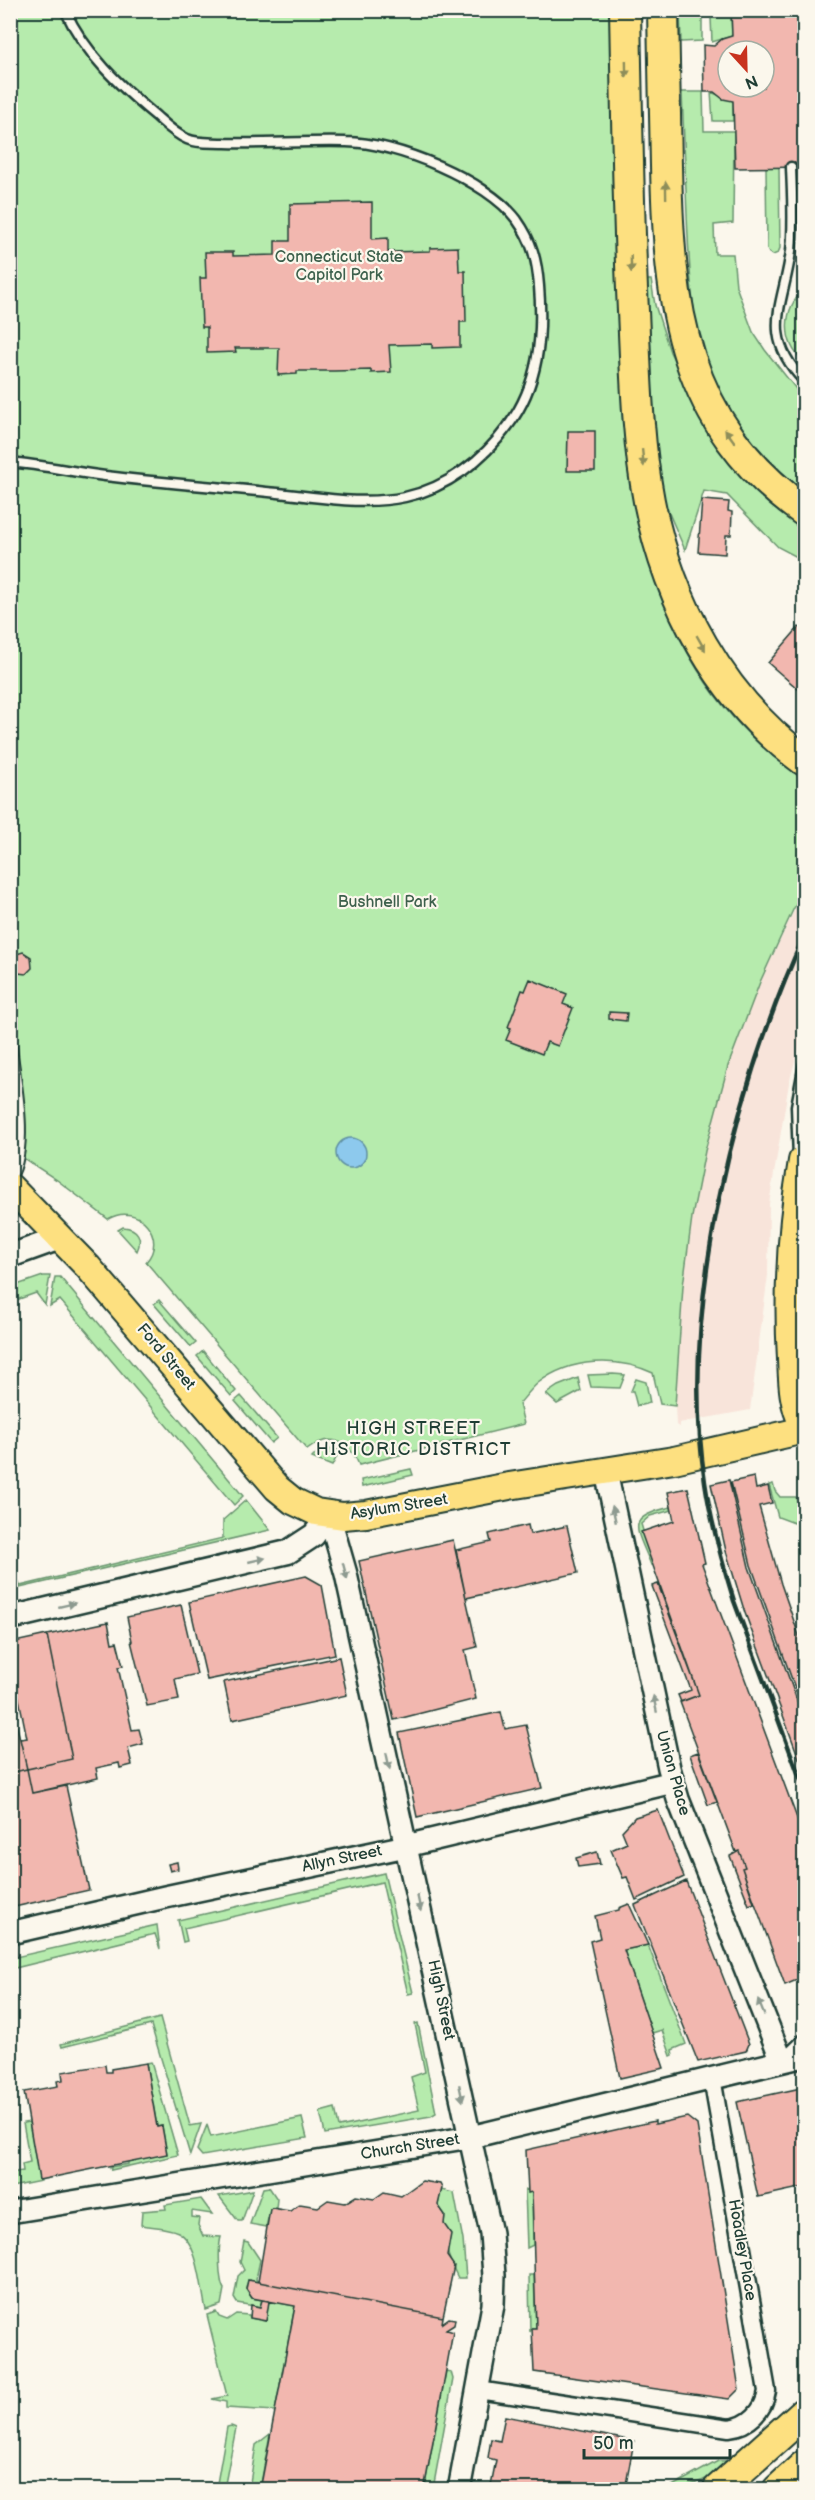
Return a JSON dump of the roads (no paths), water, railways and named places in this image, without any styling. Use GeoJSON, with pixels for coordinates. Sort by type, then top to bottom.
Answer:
{"type":"FeatureCollection","features":[{"type":"Feature","properties":{"kind":"highway"},"geometry":{"type":"LineString","coordinates":[[625,10],[634,330],[643,454],[655,528],[684,610],[717,670],[756,719],[804,760]]}},
{"type":"Feature","properties":{"kind":"highway"},"geometry":{"type":"LineString","coordinates":[[663,10],[667,219],[670,265],[679,322],[692,367],[706,398],[734,442],[768,480],[804,511]]}},
{"type":"Feature","properties":{"kind":"highway"},"geometry":{"type":"LineString","coordinates":[[803,1170],[794,1248],[792,1329],[796,1396],[804,1422]]}},
{"type":"Feature","properties":{"kind":"highway"},"geometry":{"type":"LineString","coordinates":[[718,2490],[804,2413]]}},
{"type":"Feature","properties":{"kind":"highway"},"geometry":{"type":"LineString","coordinates":[[778,2490],[804,2466]]}},
{"type":"Feature","properties":{"kind":"main road","name":"Ford Street"},"geometry":{"type":"LineString","coordinates":[[10,1187],[88,1267],[277,1488],[304,1508],[329,1515]]}},
{"type":"Feature","properties":{"kind":"main road"},"geometry":{"type":"LineString","coordinates":[[10,1256],[60,1238]]}},
{"type":"Feature","properties":{"kind":"main road","name":"Asylum Street"},"geometry":{"type":"LineString","coordinates":[[10,1618],[288,1552],[314,1535],[329,1515],[375,1513],[509,1486],[674,1460],[804,1430]]}},
{"type":"Feature","properties":{"kind":"street"},"geometry":{"type":"LineString","coordinates":[[10,1047],[19,1135],[18,1155],[10,1176]]}},
{"type":"Feature","properties":{"kind":"street","name":"Union Place"},"geometry":{"type":"LineString","coordinates":[[606,1472],[673,1782],[782,2061]]}},
{"type":"Feature","properties":{"kind":"street","name":"High Street"},"geometry":{"type":"LineString","coordinates":[[329,1515],[346,1574],[490,2224],[494,2276],[492,2308],[459,2490]]}},
{"type":"Feature","properties":{"kind":"street","name":"Allyn Street"},"geometry":{"type":"LineString","coordinates":[[10,1933],[165,1897],[406,1846],[673,1782]]}},
{"type":"Feature","properties":{"kind":"street","name":"Church Street"},"geometry":{"type":"LineString","coordinates":[[10,2212],[471,2137],[804,2056]]}},
{"type":"Feature","properties":{"kind":"street","name":"Hoadley Place"},"geometry":{"type":"LineString","coordinates":[[477,2390],[729,2428],[742,2426],[752,2419],[762,2406],[767,2391],[712,2078]]}},
{"type":"Feature","properties":{"kind":"lane"},"geometry":{"type":"LineString","coordinates":[[10,462],[108,476],[340,500],[381,501],[404,497],[445,482],[467,468],[495,443],[522,404],[537,362],[539,291],[536,258],[516,219],[492,196],[411,155],[370,144],[190,141],[160,120],[99,63],[78,36],[65,10]]}},
{"type":"Feature","properties":{"kind":"lane"},"geometry":{"type":"LineString","coordinates":[[792,167],[791,250],[777,314],[777,335],[793,367],[804,381]]}},
{"type":"Feature","properties":{"kind":"lane"},"geometry":{"type":"LineString","coordinates":[[803,1170],[798,1154],[796,1106],[804,1064]]}},
{"type":"Feature","properties":{"kind":"lane"},"geometry":{"type":"LineString","coordinates":[[782,2061],[804,2038]]}},
{"type":"Feature","properties":{"kind":"water"},"geometry":{"type":"Polygon","coordinates":[[[351,1138],[362,1142],[366,1153],[362,1164],[351,1168],[340,1164],[336,1153],[340,1142],[351,1138]]]}},
{"type":"Feature","properties":{"kind":"railway"},"geometry":{"type":"LineString","coordinates":[[804,936],[778,998],[755,1064],[718,1203],[706,1275],[700,1346],[699,1415],[707,1497],[725,1572],[804,1789]]}},
{"type":"Feature","properties":{"kind":"district","name":"HIGH STREET HISTORIC DISTRICT"},"geometry":{"type":"Point","coordinates":[414,1438]}},
{"type":"Feature","properties":{"kind":"park label","name":"Connecticut State Capitol Park"},"geometry":{"type":"Point","coordinates":[339,266]}},
{"type":"Feature","properties":{"kind":"park label","name":"Bushnell Park"},"geometry":{"type":"Point","coordinates":[387,902]}}]}
